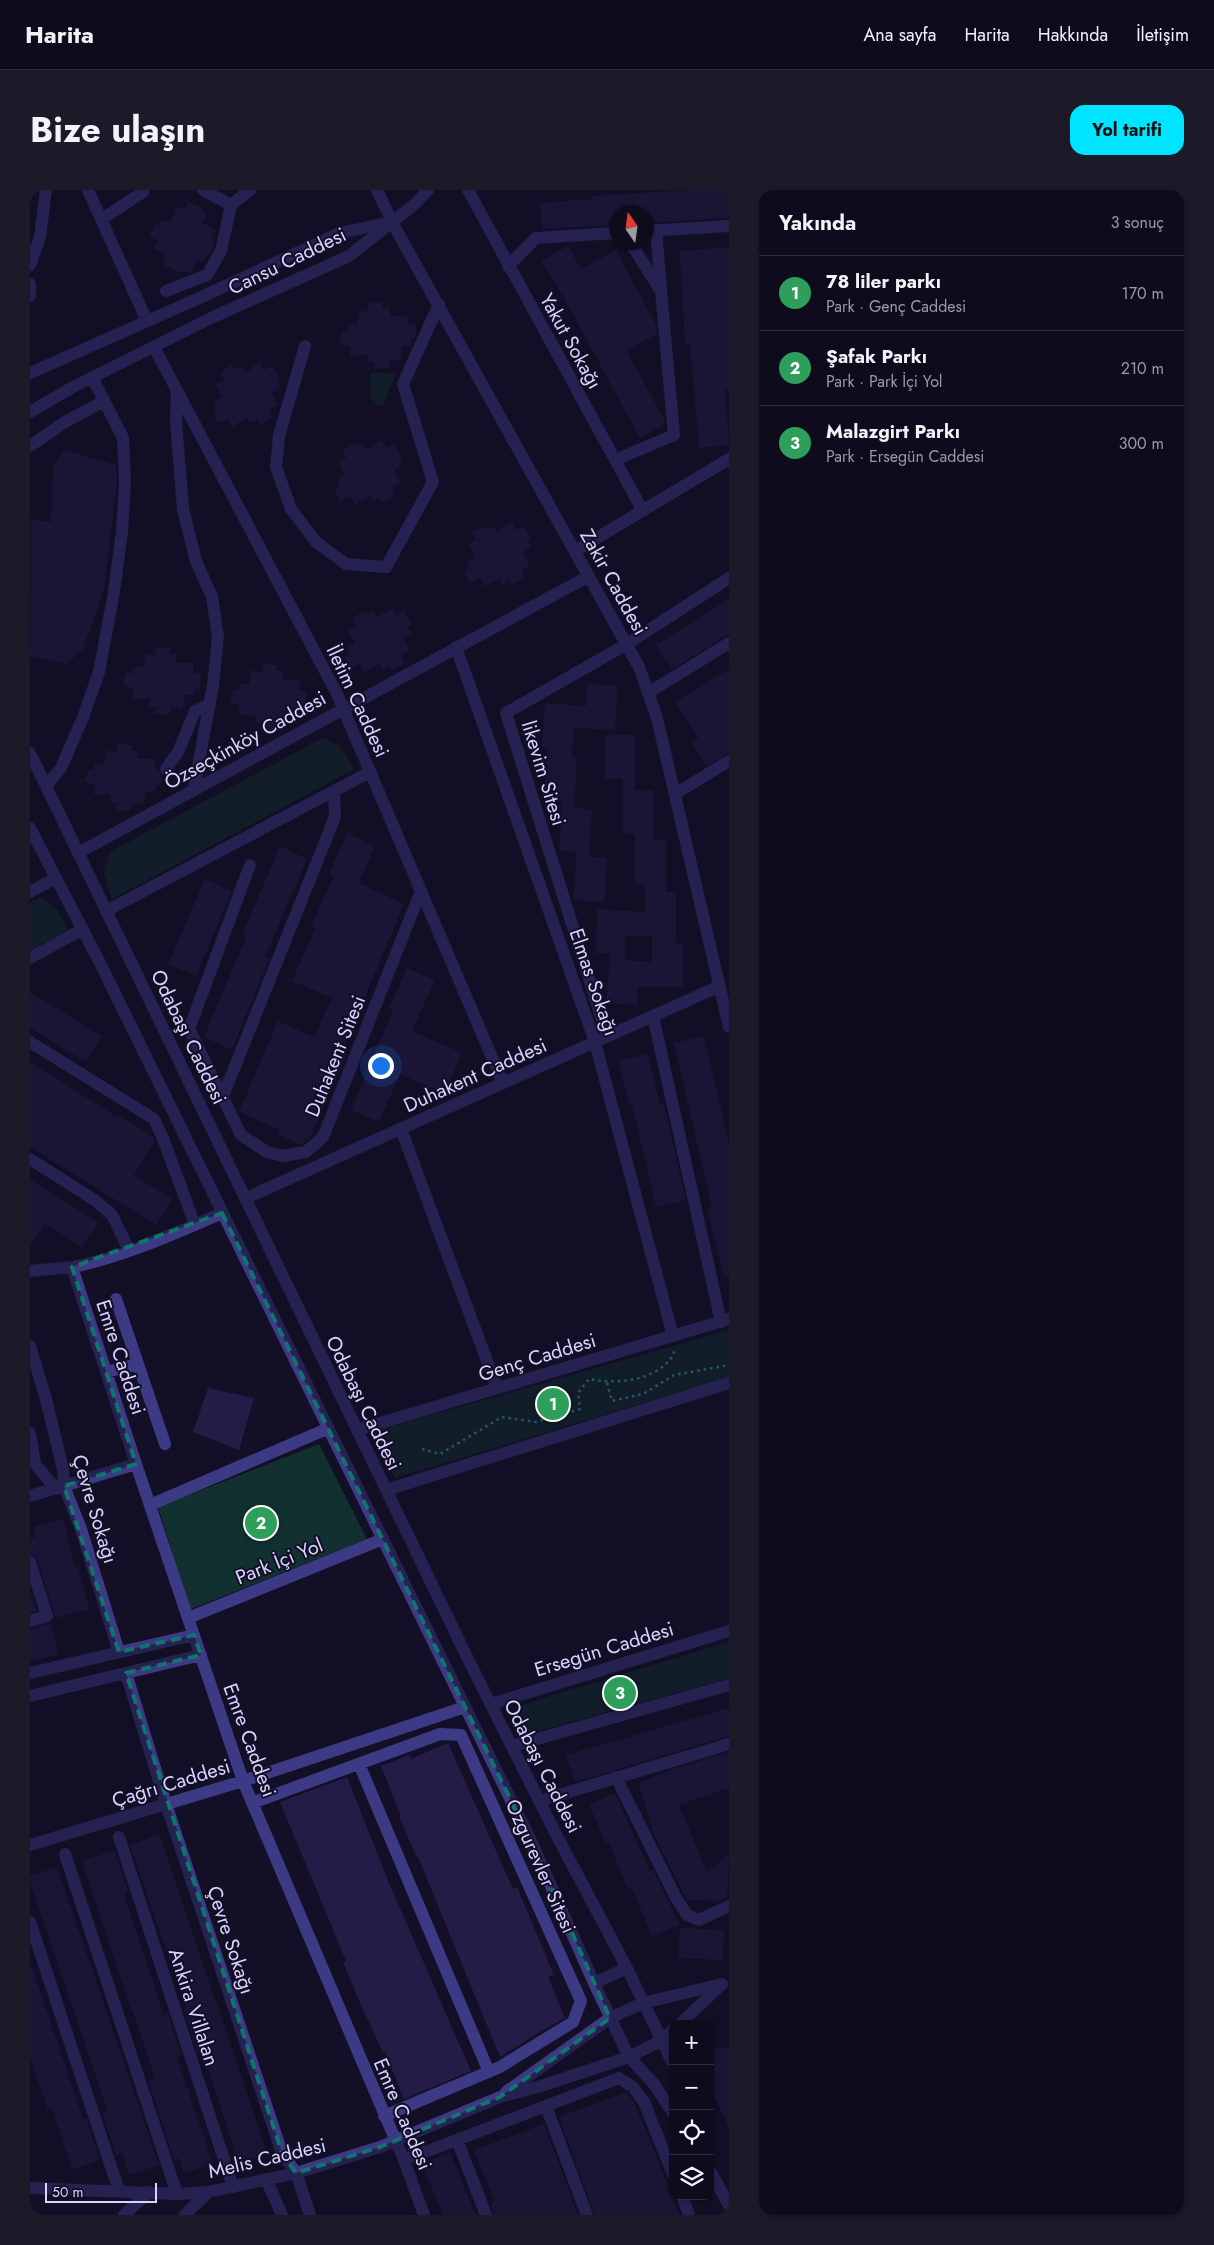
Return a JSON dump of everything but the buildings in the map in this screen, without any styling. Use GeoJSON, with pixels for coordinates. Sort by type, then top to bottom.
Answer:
{"type":"FeatureCollection","features":[{"type":"Feature","properties":{"kind":"street"},"geometry":{"type":"LineString","coordinates":[[30,265],[40,237],[46,190]]}},
{"type":"Feature","properties":{"kind":"street"},"geometry":{"type":"LineString","coordinates":[[88,190],[146,321]]}},
{"type":"Feature","properties":{"kind":"street"},"geometry":{"type":"LineString","coordinates":[[203,190],[231,205]]}},
{"type":"Feature","properties":{"kind":"street"},"geometry":{"type":"LineString","coordinates":[[166,291],[207,275],[221,251],[231,205],[250,190]]}},
{"type":"Feature","properties":{"kind":"street","name":"Zakir Caddesi"},"geometry":{"type":"LineString","coordinates":[[376,190],[639,666],[658,718],[729,1027]]}},
{"type":"Feature","properties":{"kind":"street"},"geometry":{"type":"LineString","coordinates":[[392,222],[428,190]]}},
{"type":"Feature","properties":{"kind":"street","name":"Yakut Sokağı"},"geometry":{"type":"LineString","coordinates":[[468,190],[643,510]]}},
{"type":"Feature","properties":{"kind":"street"},"geometry":{"type":"LineString","coordinates":[[102,219],[144,191]]}},
{"type":"Feature","properties":{"kind":"street","name":"Cansu Caddesi"},"geometry":{"type":"LineString","coordinates":[[30,374],[197,300],[340,232],[392,222]]}},
{"type":"Feature","properties":{"kind":"street","name":"Cansu Caddesi"},"geometry":{"type":"LineString","coordinates":[[30,412],[92,377],[211,318],[349,256],[392,222]]}},
{"type":"Feature","properties":{"kind":"street"},"geometry":{"type":"LineString","coordinates":[[654,231],[729,226]]}},
{"type":"Feature","properties":{"kind":"street"},"geometry":{"type":"LineString","coordinates":[[508,266],[536,238],[609,233]]}},
{"type":"Feature","properties":{"kind":"street"},"geometry":{"type":"LineString","coordinates":[[615,460],[674,435],[661,291],[654,249]]}},
{"type":"Feature","properties":{"kind":"street"},"geometry":{"type":"LineString","coordinates":[[635,250],[661,291]]}},
{"type":"Feature","properties":{"kind":"street"},"geometry":{"type":"LineString","coordinates":[[30,284],[30,296]]}},
{"type":"Feature","properties":{"kind":"street"},"geometry":{"type":"LineString","coordinates":[[305,346],[279,436],[276,467],[291,509],[316,542],[346,564],[386,567],[433,482],[403,384],[438,304]]}},
{"type":"Feature","properties":{"kind":"street","name":"İletim Caddesi"},"geometry":{"type":"LineString","coordinates":[[154,347],[343,708],[503,1083]]}},
{"type":"Feature","properties":{"kind":"street"},"geometry":{"type":"LineString","coordinates":[[46,786],[61,768],[82,720],[99,672],[114,592],[122,531],[125,482],[123,438],[92,377]]}},
{"type":"Feature","properties":{"kind":"street"},"geometry":{"type":"LineString","coordinates":[[177,390],[176,422],[183,509],[196,561],[212,597],[218,637],[214,685],[199,752],[194,789]]}},
{"type":"Feature","properties":{"kind":"street"},"geometry":{"type":"LineString","coordinates":[[30,446],[65,422],[104,401]]}},
{"type":"Feature","properties":{"kind":"street"},"geometry":{"type":"LineString","coordinates":[[575,551],[729,459]]}},
{"type":"Feature","properties":{"kind":"street","name":"Özseçkinköy Caddesi"},"geometry":{"type":"LineString","coordinates":[[78,853],[589,576]]}},
{"type":"Feature","properties":{"kind":"street","name":"likevim Sitesi"},"geometry":{"type":"LineString","coordinates":[[607,1036],[506,713],[627,644],[729,578]]}},
{"type":"Feature","properties":{"kind":"street"},"geometry":{"type":"LineString","coordinates":[[648,693],[729,643]]}},
{"type":"Feature","properties":{"kind":"street","name":"Elmas Sokağı"},"geometry":{"type":"LineString","coordinates":[[456,647],[595,1042],[679,1334]]}},
{"type":"Feature","properties":{"kind":"street"},"geometry":{"type":"LineString","coordinates":[[166,769],[178,752],[196,711],[210,704]]}},
{"type":"Feature","properties":{"kind":"street","name":"Odabaşı Caddesi"},"geometry":{"type":"LineString","coordinates":[[30,753],[491,1704],[539,1801],[627,1968],[669,2055]]}},
{"type":"Feature","properties":{"kind":"street"},"geometry":{"type":"LineString","coordinates":[[675,794],[729,761]]}},
{"type":"Feature","properties":{"kind":"street"},"geometry":{"type":"LineString","coordinates":[[106,911],[370,772]]}},
{"type":"Feature","properties":{"kind":"street"},"geometry":{"type":"LineString","coordinates":[[223,1096],[335,817],[334,791]]}},
{"type":"Feature","properties":{"kind":"street"},"geometry":{"type":"LineString","coordinates":[[30,828],[83,929],[531,1840],[629,2057],[654,2084],[671,2110]]}},
{"type":"Feature","properties":{"kind":"street","name":"Duhakent Sitesi"},"geometry":{"type":"LineString","coordinates":[[250,865],[189,1029],[241,1135],[267,1152],[284,1156],[306,1152],[323,1137],[421,891]]}},
{"type":"Feature","properties":{"kind":"street"},"geometry":{"type":"LineString","coordinates":[[30,892],[56,878]]}},
{"type":"Feature","properties":{"kind":"street"},"geometry":{"type":"LineString","coordinates":[[30,958],[83,929]]}},
{"type":"Feature","properties":{"kind":"street","name":"Duhakent Caddesi"},"geometry":{"type":"LineString","coordinates":[[246,1198],[720,986]]}},
{"type":"Feature","properties":{"kind":"street"},"geometry":{"type":"LineString","coordinates":[[653,1016],[725,1320]]}},
{"type":"Feature","properties":{"kind":"street"},"geometry":{"type":"LineString","coordinates":[[30,1042],[154,1119],[195,1225]]}},
{"type":"Feature","properties":{"kind":"street"},"geometry":{"type":"LineString","coordinates":[[401,1129],[497,1388]]}},
{"type":"Feature","properties":{"kind":"street"},"geometry":{"type":"LineString","coordinates":[[30,1159],[96,1201],[112,1215],[129,1250]]}},
{"type":"Feature","properties":{"kind":"street"},"geometry":{"type":"LineString","coordinates":[[30,1270],[72,1267],[129,1250],[222,1213]]}},
{"type":"Feature","properties":{"kind":"street","name":"Emre Caddesi"},"geometry":{"type":"LineString","coordinates":[[72,1267],[243,1781],[404,2160],[424,2215]]}},
{"type":"Feature","properties":{"kind":"street"},"geometry":{"type":"LineString","coordinates":[[116,1300],[165,1444]]}},
{"type":"Feature","properties":{"kind":"street","name":"Genç Caddesi"},"geometry":{"type":"LineString","coordinates":[[357,1430],[725,1320]]}},
{"type":"Feature","properties":{"kind":"street","name":"Çevre Sokağı"},"geometry":{"type":"LineString","coordinates":[[30,1346],[46,1399],[63,1469],[60,1487],[81,1529],[119,1652]]}},
{"type":"Feature","properties":{"kind":"street"},"geometry":{"type":"LineString","coordinates":[[106,1372],[138,1364]]}},
{"type":"Feature","properties":{"kind":"street"},"geometry":{"type":"LineString","coordinates":[[386,1490],[729,1383]]}},
{"type":"Feature","properties":{"kind":"street"},"geometry":{"type":"LineString","coordinates":[[150,1505],[329,1428]]}},
{"type":"Feature","properties":{"kind":"street"},"geometry":{"type":"LineString","coordinates":[[30,1433],[35,1464],[60,1487]]}},
{"type":"Feature","properties":{"kind":"street"},"geometry":{"type":"LineString","coordinates":[[30,1496],[136,1464]]}},
{"type":"Feature","properties":{"kind":"street","name":"Park İçi Yol"},"geometry":{"type":"LineString","coordinates":[[188,1618],[383,1540]]}},
{"type":"Feature","properties":{"kind":"street"},"geometry":{"type":"LineString","coordinates":[[30,1565],[47,1616],[30,1620]]}},
{"type":"Feature","properties":{"kind":"street","name":"Ersegün Caddesi"},"geometry":{"type":"LineString","coordinates":[[491,1704],[729,1631]]}},
{"type":"Feature","properties":{"kind":"street"},"geometry":{"type":"LineString","coordinates":[[30,1673],[194,1635]]}},
{"type":"Feature","properties":{"kind":"street"},"geometry":{"type":"LineString","coordinates":[[30,1696],[201,1655]]}},
{"type":"Feature","properties":{"kind":"street","name":"Çevre Sokağı"},"geometry":{"type":"LineString","coordinates":[[126,1673],[166,1804],[282,2153],[296,2173],[310,2215]]}},
{"type":"Feature","properties":{"kind":"street"},"geometry":{"type":"LineString","coordinates":[[512,1746],[729,1685]]}},
{"type":"Feature","properties":{"kind":"street","name":"Çağrı Caddesi"},"geometry":{"type":"LineString","coordinates":[[30,1845],[243,1781],[465,1707]]}},
{"type":"Feature","properties":{"kind":"street","name":"Ozgurevler Sitesi"},"geometry":{"type":"LineString","coordinates":[[252,1803],[440,1734],[461,1735],[581,2001],[573,2022],[490,2072],[384,2116]]}},
{"type":"Feature","properties":{"kind":"street"},"geometry":{"type":"LineString","coordinates":[[539,1801],[729,1744]]}},
{"type":"Feature","properties":{"kind":"street"},"geometry":{"type":"LineString","coordinates":[[359,1764],[490,2072]]}},
{"type":"Feature","properties":{"kind":"street"},"geometry":{"type":"LineString","coordinates":[[616,1777],[675,1896],[687,1915],[699,1920],[729,1906]]}},
{"type":"Feature","properties":{"kind":"street","name":"Ankira Villalan"},"geometry":{"type":"LineString","coordinates":[[119,1837],[233,2187]]}},
{"type":"Feature","properties":{"kind":"street"},"geometry":{"type":"LineString","coordinates":[[65,1854],[177,2194]]}},
{"type":"Feature","properties":{"kind":"street"},"geometry":{"type":"LineString","coordinates":[[30,1922],[119,2191]]}},
{"type":"Feature","properties":{"kind":"street"},"geometry":{"type":"LineString","coordinates":[[594,1983],[627,1968]]}},
{"type":"Feature","properties":{"kind":"street"},"geometry":{"type":"LineString","coordinates":[[644,2003],[725,1982]]}},
{"type":"Feature","properties":{"kind":"street"},"geometry":{"type":"LineString","coordinates":[[684,2020],[725,1982]]}},
{"type":"Feature","properties":{"kind":"street","name":"Melis Caddesi"},"geometry":{"type":"LineString","coordinates":[[500,2097],[610,2018],[644,2003]]}},
{"type":"Feature","properties":{"kind":"street","name":"Melis Caddesi"},"geometry":{"type":"LineString","coordinates":[[30,2188],[85,2192],[119,2191],[177,2194],[208,2192],[296,2173],[395,2142],[500,2097],[538,2087],[629,2057],[662,2040],[669,2034]]}},
{"type":"Feature","properties":{"kind":"street"},"geometry":{"type":"LineString","coordinates":[[404,2160],[620,2078],[633,2087],[644,2102],[669,2164]]}},
{"type":"Feature","properties":{"kind":"street"},"geometry":{"type":"LineString","coordinates":[[546,2106],[586,2215]]}},
{"type":"Feature","properties":{"kind":"street"},"geometry":{"type":"LineString","coordinates":[[457,2140],[486,2215]]}},
{"type":"Feature","properties":{"kind":"street"},"geometry":{"type":"LineString","coordinates":[[714,2178],[729,2205]]}},
{"type":"Feature","properties":{"kind":"street"},"geometry":{"type":"LineString","coordinates":[[266,2179],[282,2215]]}},
{"type":"Feature","properties":{"kind":"street"},"geometry":{"type":"LineString","coordinates":[[124,2215],[149,2192]]}},
{"type":"Feature","properties":{"kind":"street"},"geometry":{"type":"LineString","coordinates":[[185,2215],[208,2192]]}},
{"type":"Feature","properties":{"kind":"street"},"geometry":{"type":"LineString","coordinates":[[683,2200],[689,2215]]}},
{"type":"Feature","properties":{"kind":"path"},"geometry":{"type":"LineString","coordinates":[[422,1449],[440,1454],[502,1417],[536,1422],[580,1409],[578,1393],[589,1379],[607,1383],[642,1378],[668,1363],[679,1334]]}},
{"type":"Feature","properties":{"kind":"path"},"geometry":{"type":"LineString","coordinates":[[607,1383],[612,1401],[643,1394],[674,1375],[729,1365]]}},
{"type":"Feature","properties":{"kind":"highlighted area"},"geometry":{"type":"Polygon","coordinates":[[[222,1213],[531,1841],[610,2018],[500,2097],[380,2147],[296,2173],[282,2153],[126,1673],[201,1655],[194,1635],[119,1652],[64,1486],[136,1464],[72,1267],[222,1213]]]}},
{"type":"Feature","properties":{"kind":"green space"},"geometry":{"type":"Polygon","coordinates":[[[370,373],[396,373],[383,406],[378,406],[371,397],[370,373]]]}},
{"type":"Feature","properties":{"kind":"green space"},"geometry":{"type":"Polygon","coordinates":[[[323,738],[340,746],[354,769],[112,899],[104,873],[110,852],[323,738]]]}},
{"type":"Feature","properties":{"kind":"green space"},"geometry":{"type":"Polygon","coordinates":[[[41,897],[58,911],[68,930],[30,950],[30,903],[41,897]]]}},
{"type":"Feature","properties":{"kind":"green space"},"geometry":{"type":"Polygon","coordinates":[[[729,1330],[729,1377],[395,1478],[372,1432],[729,1330]]]}},
{"type":"Feature","properties":{"kind":"green space"},"geometry":{"type":"Polygon","coordinates":[[[319,1444],[367,1539],[191,1609],[158,1507],[319,1444]]]}},
{"type":"Feature","properties":{"kind":"green space"},"geometry":{"type":"Polygon","coordinates":[[[729,1642],[729,1678],[528,1734],[515,1707],[729,1642]]]}},
{"type":"Feature","properties":{"kind":"place","name":"78 liler parkı"},"geometry":{"type":"Point","coordinates":[553,1404]}},
{"type":"Feature","properties":{"kind":"place","name":"Şafak Parkı"},"geometry":{"type":"Point","coordinates":[261,1523]}},
{"type":"Feature","properties":{"kind":"place","name":"Malazgirt Parkı"},"geometry":{"type":"Point","coordinates":[620,1693]}}]}
